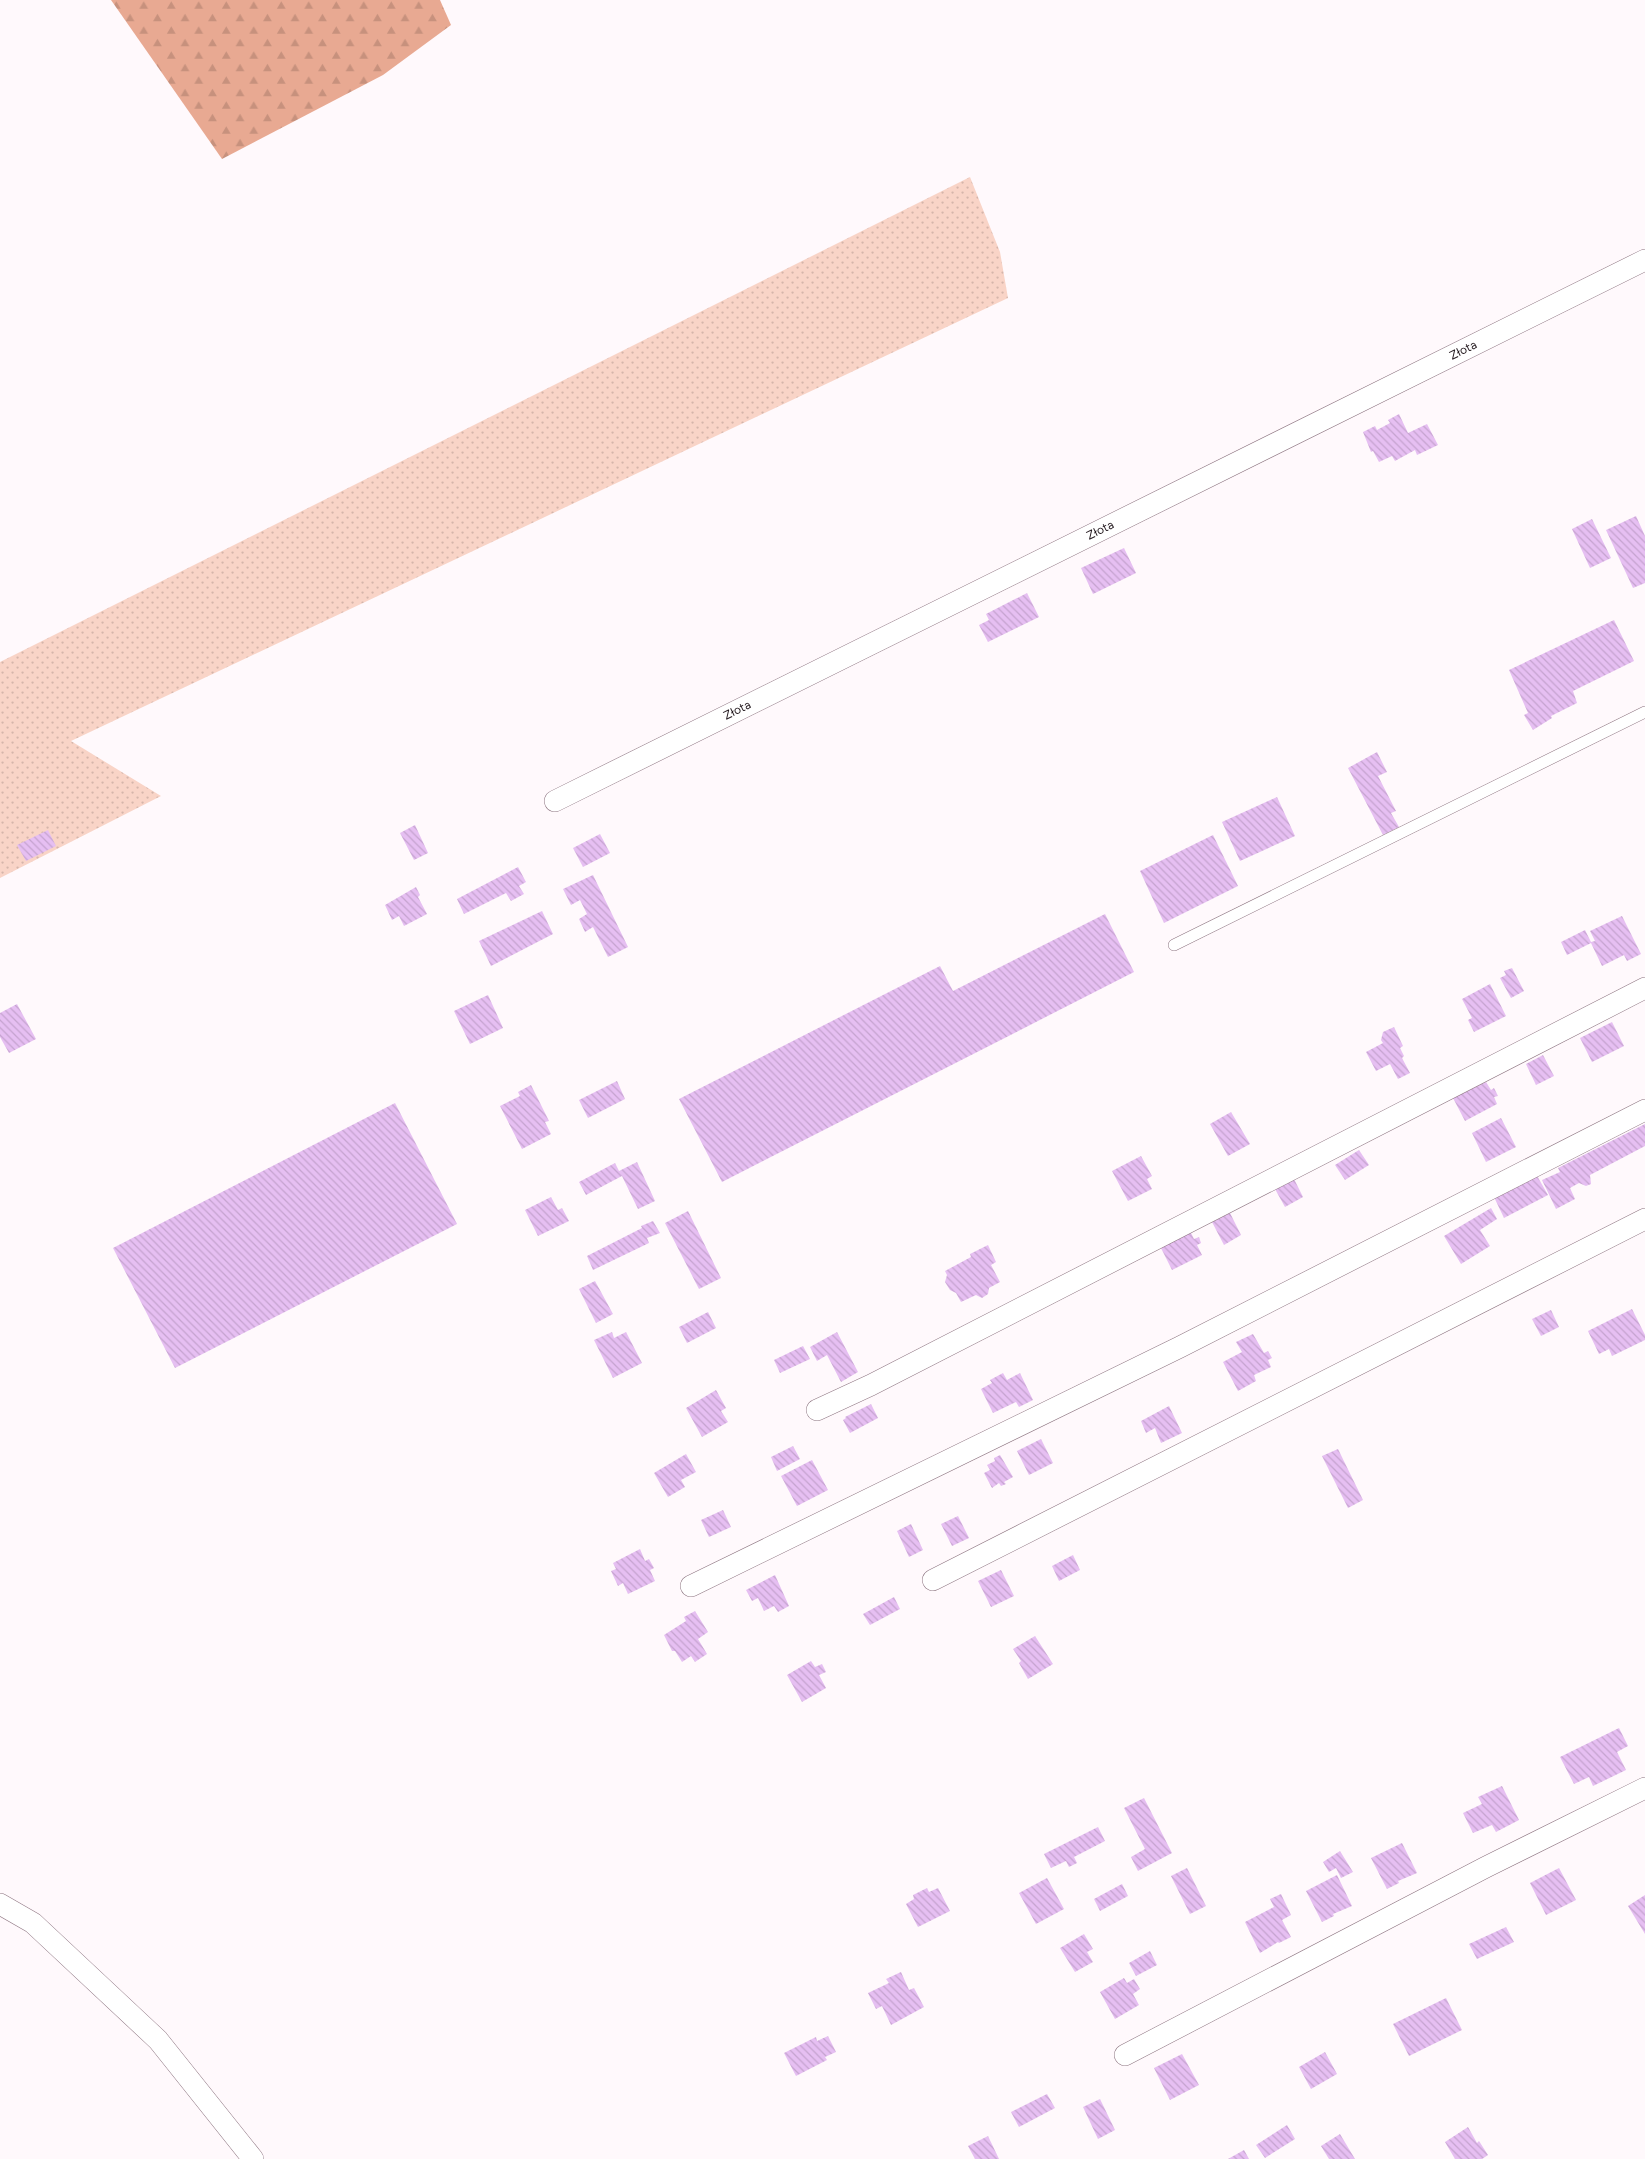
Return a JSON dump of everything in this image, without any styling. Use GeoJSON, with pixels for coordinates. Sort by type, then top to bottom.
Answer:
{"type":"FeatureCollection","features":[{"type":"Feature","properties":{"kind":"street","name":"Złota"},"geometry":{"type":"LineString","coordinates":[[555,800],[1645,260]]}},
{"type":"Feature","properties":{"kind":"street"},"geometry":{"type":"LineString","coordinates":[[818,1410],[871,1385],[1645,988]]}},
{"type":"Feature","properties":{"kind":"street"},"geometry":{"type":"LineString","coordinates":[[691,1586],[1180,1347],[1645,1110]]}},
{"type":"Feature","properties":{"kind":"street"},"geometry":{"type":"LineString","coordinates":[[932,1580],[1645,1219]]}},
{"type":"Feature","properties":{"kind":"street"},"geometry":{"type":"LineString","coordinates":[[1125,2054],[1486,1867],[1645,1788]]}},
{"type":"Feature","properties":{"kind":"street"},"geometry":{"type":"LineString","coordinates":[[0,1904],[33,1923],[158,2040],[253,2159]]}},
{"type":"Feature","properties":{"kind":"lane"},"geometry":{"type":"LineString","coordinates":[[1174,945],[1645,712]]}},
{"type":"Feature","properties":{"kind":"shaded area"},"geometry":{"type":"Polygon","coordinates":[[[970,177],[1000,252],[1008,298],[71,741],[161,796],[0,878],[0,662],[970,177]]]}},
{"type":"Feature","properties":{"kind":"green space"},"geometry":{"type":"Polygon","coordinates":[[[111,0],[440,0],[451,25],[383,75],[222,159],[111,0]]]}},
{"type":"Feature","properties":{"kind":"building"},"geometry":{"type":"Polygon","coordinates":[[[1399,414],[1408,433],[1427,424],[1438,445],[1417,455],[1415,450],[1395,461],[1392,456],[1379,462],[1373,451],[1371,452],[1363,432],[1375,426],[1377,430],[1390,423],[1388,420],[1399,414]]]}},
{"type":"Feature","properties":{"kind":"building"},"geometry":{"type":"Polygon","coordinates":[[[1636,516],[1645,536],[1645,583],[1633,588],[1606,530],[1636,516]]]}},
{"type":"Feature","properties":{"kind":"building"},"geometry":{"type":"Polygon","coordinates":[[[1592,519],[1611,558],[1590,568],[1572,529],[1592,519]]]}},
{"type":"Feature","properties":{"kind":"building"},"geometry":{"type":"Polygon","coordinates":[[[1124,548],[1136,573],[1093,594],[1081,568],[1124,548]]]}},
{"type":"Feature","properties":{"kind":"building"},"geometry":{"type":"Polygon","coordinates":[[[1027,593],[1039,617],[988,642],[979,625],[989,620],[986,614],[1027,593]]]}},
{"type":"Feature","properties":{"kind":"building"},"geometry":{"type":"Polygon","coordinates":[[[1614,620],[1634,661],[1573,691],[1577,703],[1551,716],[1552,718],[1533,730],[1524,715],[1528,713],[1509,670],[1614,620]]]}},
{"type":"Feature","properties":{"kind":"building"},"geometry":{"type":"Polygon","coordinates":[[[1377,752],[1387,772],[1378,776],[1396,811],[1391,813],[1399,827],[1383,835],[1348,768],[1377,752]]]}},
{"type":"Feature","properties":{"kind":"building"},"geometry":{"type":"Polygon","coordinates":[[[1277,797],[1295,836],[1240,861],[1222,822],[1277,797]]]}},
{"type":"Feature","properties":{"kind":"building"},"geometry":{"type":"Polygon","coordinates":[[[415,825],[428,853],[414,860],[400,833],[415,825]]]}},
{"type":"Feature","properties":{"kind":"building"},"geometry":{"type":"Polygon","coordinates":[[[48,830],[56,846],[26,861],[17,845],[48,830]]]}},
{"type":"Feature","properties":{"kind":"building"},"geometry":{"type":"Polygon","coordinates":[[[600,834],[610,853],[583,867],[573,848],[600,834]]]}},
{"type":"Feature","properties":{"kind":"building"},"geometry":{"type":"Polygon","coordinates":[[[1213,835],[1238,886],[1164,923],[1140,871],[1213,835]]]}},
{"type":"Feature","properties":{"kind":"building"},"geometry":{"type":"Polygon","coordinates":[[[518,867],[526,882],[519,886],[524,894],[511,901],[506,893],[464,914],[457,899],[518,867]]]}},
{"type":"Feature","properties":{"kind":"building"},"geometry":{"type":"Polygon","coordinates":[[[593,875],[628,947],[608,957],[593,927],[585,932],[579,919],[587,914],[580,900],[571,905],[563,889],[593,875]]]}},
{"type":"Feature","properties":{"kind":"building"},"geometry":{"type":"Polygon","coordinates":[[[416,887],[420,895],[418,897],[427,914],[404,926],[399,916],[392,920],[385,905],[416,887]]]}},
{"type":"Feature","properties":{"kind":"building"},"geometry":{"type":"Polygon","coordinates":[[[542,911],[553,934],[491,966],[479,941],[542,911]]]}},
{"type":"Feature","properties":{"kind":"building"},"geometry":{"type":"Polygon","coordinates":[[[1105,914],[1134,972],[722,1182],[679,1099],[940,966],[953,991],[1105,914]]]}},
{"type":"Feature","properties":{"kind":"building"},"geometry":{"type":"Polygon","coordinates":[[[1622,916],[1641,954],[1627,961],[1624,955],[1602,966],[1591,943],[1567,955],[1561,942],[1585,930],[1591,942],[1595,941],[1590,931],[1622,916]]]}},
{"type":"Feature","properties":{"kind":"building"},"geometry":{"type":"Polygon","coordinates":[[[1512,968],[1524,991],[1511,998],[1500,978],[1506,975],[1504,971],[1512,968]]]}},
{"type":"Feature","properties":{"kind":"building"},"geometry":{"type":"Polygon","coordinates":[[[1490,984],[1506,1016],[1474,1032],[1468,1020],[1472,1018],[1462,999],[1490,984]]]}},
{"type":"Feature","properties":{"kind":"building"},"geometry":{"type":"Polygon","coordinates":[[[488,995],[503,1028],[470,1044],[454,1011],[488,995]]]}},
{"type":"Feature","properties":{"kind":"building"},"geometry":{"type":"Polygon","coordinates":[[[17,1004],[36,1039],[9,1053],[0,1037],[0,1013],[17,1004]]]}},
{"type":"Feature","properties":{"kind":"building"},"geometry":{"type":"Polygon","coordinates":[[[1612,1022],[1624,1046],[1592,1062],[1580,1038],[1612,1022]]]}},
{"type":"Feature","properties":{"kind":"building"},"geometry":{"type":"Polygon","coordinates":[[[1394,1027],[1403,1046],[1400,1048],[1404,1056],[1402,1058],[1410,1073],[1398,1079],[1390,1064],[1376,1071],[1366,1052],[1383,1043],[1381,1040],[1383,1032],[1394,1027]]]}},
{"type":"Feature","properties":{"kind":"building"},"geometry":{"type":"Polygon","coordinates":[[[1543,1055],[1554,1076],[1536,1085],[1526,1064],[1543,1055]]]}},
{"type":"Feature","properties":{"kind":"building"},"geometry":{"type":"Polygon","coordinates":[[[617,1081],[625,1099],[588,1118],[579,1100],[617,1081]]]}},
{"type":"Feature","properties":{"kind":"building"},"geometry":{"type":"Polygon","coordinates":[[[1486,1082],[1491,1090],[1494,1088],[1498,1096],[1494,1097],[1497,1104],[1465,1121],[1453,1098],[1486,1082]]]}},
{"type":"Feature","properties":{"kind":"building"},"geometry":{"type":"Polygon","coordinates":[[[531,1085],[549,1121],[545,1122],[551,1134],[522,1149],[500,1106],[520,1096],[518,1092],[531,1085]]]}},
{"type":"Feature","properties":{"kind":"building"},"geometry":{"type":"Polygon","coordinates":[[[395,1103],[457,1224],[175,1368],[113,1248],[395,1103]]]}},
{"type":"Feature","properties":{"kind":"building"},"geometry":{"type":"Polygon","coordinates":[[[1231,1112],[1250,1144],[1228,1156],[1210,1124],[1231,1112]]]}},
{"type":"Feature","properties":{"kind":"building"},"geometry":{"type":"Polygon","coordinates":[[[1501,1118],[1516,1147],[1486,1162],[1472,1133],[1501,1118]]]}},
{"type":"Feature","properties":{"kind":"building"},"geometry":{"type":"Polygon","coordinates":[[[1645,1124],[1645,1146],[1590,1175],[1591,1184],[1586,1186],[1579,1183],[1570,1188],[1575,1199],[1556,1209],[1542,1180],[1560,1172],[1558,1168],[1645,1124]]]}},
{"type":"Feature","properties":{"kind":"building"},"geometry":{"type":"Polygon","coordinates":[[[1359,1150],[1369,1165],[1345,1180],[1335,1165],[1359,1150]]]}},
{"type":"Feature","properties":{"kind":"building"},"geometry":{"type":"Polygon","coordinates":[[[1141,1156],[1152,1176],[1147,1179],[1152,1189],[1128,1201],[1112,1171],[1141,1156]]]}},
{"type":"Feature","properties":{"kind":"building"},"geometry":{"type":"Polygon","coordinates":[[[637,1162],[655,1201],[638,1209],[622,1176],[586,1195],[579,1182],[615,1163],[619,1171],[637,1162]]]}},
{"type":"Feature","properties":{"kind":"building"},"geometry":{"type":"Polygon","coordinates":[[[1536,1174],[1548,1195],[1504,1218],[1494,1197],[1536,1174]]]}},
{"type":"Feature","properties":{"kind":"building"},"geometry":{"type":"Polygon","coordinates":[[[1294,1179],[1303,1197],[1285,1207],[1275,1189],[1294,1179]]]}},
{"type":"Feature","properties":{"kind":"building"},"geometry":{"type":"Polygon","coordinates":[[[551,1197],[558,1210],[562,1208],[569,1221],[538,1236],[525,1210],[551,1197]]]}},
{"type":"Feature","properties":{"kind":"building"},"geometry":{"type":"Polygon","coordinates":[[[1491,1208],[1497,1219],[1480,1230],[1490,1246],[1461,1264],[1444,1236],[1491,1208]]]}},
{"type":"Feature","properties":{"kind":"building"},"geometry":{"type":"Polygon","coordinates":[[[688,1211],[721,1278],[699,1289],[665,1223],[688,1211]]]}},
{"type":"Feature","properties":{"kind":"building"},"geometry":{"type":"Polygon","coordinates":[[[1230,1213],[1241,1235],[1224,1245],[1212,1222],[1230,1213]]]}},
{"type":"Feature","properties":{"kind":"building"},"geometry":{"type":"Polygon","coordinates":[[[653,1221],[660,1233],[647,1238],[649,1243],[593,1270],[587,1256],[653,1221]]]}},
{"type":"Feature","properties":{"kind":"building"},"geometry":{"type":"Polygon","coordinates":[[[1190,1231],[1194,1239],[1199,1237],[1201,1243],[1197,1245],[1202,1255],[1172,1270],[1160,1246],[1190,1231]]]}},
{"type":"Feature","properties":{"kind":"building"},"geometry":{"type":"Polygon","coordinates":[[[988,1245],[996,1262],[991,1265],[1000,1282],[989,1288],[988,1294],[982,1298],[976,1295],[961,1302],[956,1293],[950,1290],[945,1282],[947,1275],[945,1271],[971,1257],[970,1254],[988,1245]]]}},
{"type":"Feature","properties":{"kind":"building"},"geometry":{"type":"Polygon","coordinates":[[[595,1281],[613,1314],[596,1323],[579,1289],[595,1281]]]}},
{"type":"Feature","properties":{"kind":"building"},"geometry":{"type":"Polygon","coordinates":[[[1632,1309],[1645,1335],[1645,1340],[1612,1356],[1609,1349],[1599,1354],[1588,1331],[1632,1309]]]}},
{"type":"Feature","properties":{"kind":"building"},"geometry":{"type":"Polygon","coordinates":[[[1551,1310],[1559,1327],[1541,1336],[1532,1319],[1551,1310]]]}},
{"type":"Feature","properties":{"kind":"building"},"geometry":{"type":"Polygon","coordinates":[[[708,1312],[716,1328],[687,1343],[679,1327],[708,1312]]]}},
{"type":"Feature","properties":{"kind":"building"},"geometry":{"type":"Polygon","coordinates":[[[612,1332],[614,1338],[626,1332],[642,1363],[613,1378],[594,1340],[612,1332]]]}},
{"type":"Feature","properties":{"kind":"building"},"geometry":{"type":"Polygon","coordinates":[[[837,1332],[858,1372],[841,1382],[827,1355],[817,1361],[810,1347],[837,1332]]]}},
{"type":"Feature","properties":{"kind":"building"},"geometry":{"type":"Polygon","coordinates":[[[1253,1334],[1264,1353],[1268,1351],[1272,1358],[1268,1360],[1271,1367],[1254,1375],[1256,1381],[1238,1391],[1223,1362],[1242,1352],[1236,1342],[1253,1334]]]}},
{"type":"Feature","properties":{"kind":"building"},"geometry":{"type":"Polygon","coordinates":[[[803,1346],[810,1359],[780,1373],[774,1360],[803,1346]]]}},
{"type":"Feature","properties":{"kind":"building"},"geometry":{"type":"Polygon","coordinates":[[[1003,1373],[1007,1380],[1020,1373],[1033,1400],[1019,1407],[1016,1402],[993,1413],[981,1389],[992,1383],[990,1380],[1003,1373]]]}},
{"type":"Feature","properties":{"kind":"building"},"geometry":{"type":"Polygon","coordinates":[[[716,1390],[726,1408],[721,1411],[728,1422],[702,1437],[686,1408],[716,1390]]]}},
{"type":"Feature","properties":{"kind":"building"},"geometry":{"type":"Polygon","coordinates":[[[871,1404],[878,1418],[850,1433],[843,1420],[845,1417],[871,1404]]]}},
{"type":"Feature","properties":{"kind":"building"},"geometry":{"type":"Polygon","coordinates":[[[1169,1406],[1182,1433],[1161,1443],[1155,1428],[1146,1433],[1141,1421],[1169,1406]]]}},
{"type":"Feature","properties":{"kind":"building"},"geometry":{"type":"Polygon","coordinates":[[[1041,1439],[1053,1463],[1029,1475],[1017,1451],[1041,1439]]]}},
{"type":"Feature","properties":{"kind":"building"},"geometry":{"type":"Polygon","coordinates":[[[793,1446],[800,1459],[777,1471],[771,1457],[793,1446]]]}},
{"type":"Feature","properties":{"kind":"building"},"geometry":{"type":"Polygon","coordinates":[[[1338,1449],[1363,1500],[1348,1508],[1322,1456],[1338,1449]]]}},
{"type":"Feature","properties":{"kind":"building"},"geometry":{"type":"Polygon","coordinates":[[[686,1454],[696,1472],[681,1480],[685,1487],[668,1497],[654,1473],[686,1454]]]}},
{"type":"Feature","properties":{"kind":"building"},"geometry":{"type":"Polygon","coordinates":[[[1000,1455],[1013,1477],[1004,1482],[1006,1484],[1001,1486],[999,1483],[992,1488],[984,1473],[990,1470],[987,1465],[995,1461],[994,1458],[1000,1455]]]}},
{"type":"Feature","properties":{"kind":"building"},"geometry":{"type":"Polygon","coordinates":[[[812,1460],[828,1490],[797,1506],[781,1476],[812,1460]]]}},
{"type":"Feature","properties":{"kind":"building"},"geometry":{"type":"Polygon","coordinates":[[[723,1510],[731,1527],[709,1537],[701,1520],[723,1510]]]}},
{"type":"Feature","properties":{"kind":"building"},"geometry":{"type":"Polygon","coordinates":[[[958,1516],[969,1538],[952,1546],[941,1524],[958,1516]]]}},
{"type":"Feature","properties":{"kind":"building"},"geometry":{"type":"Polygon","coordinates":[[[911,1524],[923,1550],[909,1557],[897,1531],[911,1524]]]}},
{"type":"Feature","properties":{"kind":"building"},"geometry":{"type":"Polygon","coordinates":[[[640,1549],[645,1561],[649,1559],[654,1568],[650,1570],[655,1581],[628,1594],[623,1583],[618,1586],[611,1571],[616,1569],[613,1563],[640,1549]]]}},
{"type":"Feature","properties":{"kind":"building"},"geometry":{"type":"Polygon","coordinates":[[[1073,1555],[1080,1570],[1059,1581],[1052,1566],[1073,1555]]]}},
{"type":"Feature","properties":{"kind":"building"},"geometry":{"type":"Polygon","coordinates":[[[1001,1570],[1014,1596],[991,1607],[978,1581],[1001,1570]]]}},
{"type":"Feature","properties":{"kind":"building"},"geometry":{"type":"Polygon","coordinates":[[[775,1575],[789,1606],[778,1612],[774,1606],[764,1611],[758,1598],[752,1601],[746,1590],[775,1575]]]}},
{"type":"Feature","properties":{"kind":"building"},"geometry":{"type":"Polygon","coordinates":[[[894,1597],[900,1609],[870,1625],[863,1614],[894,1597]]]}},
{"type":"Feature","properties":{"kind":"building"},"geometry":{"type":"Polygon","coordinates":[[[695,1611],[708,1632],[698,1639],[707,1654],[695,1662],[691,1656],[682,1662],[675,1651],[672,1651],[664,1635],[686,1621],[684,1617],[695,1611]]]}},
{"type":"Feature","properties":{"kind":"building"},"geometry":{"type":"Polygon","coordinates":[[[1035,1636],[1053,1664],[1028,1679],[1019,1663],[1021,1661],[1013,1649],[1035,1636]]]}},
{"type":"Feature","properties":{"kind":"building"},"geometry":{"type":"Polygon","coordinates":[[[811,1661],[815,1667],[822,1664],[826,1672],[819,1675],[826,1688],[802,1702],[787,1675],[811,1661]]]}},
{"type":"Feature","properties":{"kind":"building"},"geometry":{"type":"Polygon","coordinates":[[[1619,1728],[1628,1746],[1617,1752],[1626,1770],[1593,1786],[1589,1777],[1574,1784],[1560,1757],[1619,1728]]]}},
{"type":"Feature","properties":{"kind":"building"},"geometry":{"type":"Polygon","coordinates":[[[1502,1786],[1519,1820],[1496,1832],[1492,1825],[1473,1833],[1463,1813],[1482,1804],[1478,1797],[1502,1786]]]}},
{"type":"Feature","properties":{"kind":"building"},"geometry":{"type":"Polygon","coordinates":[[[1144,1798],[1172,1853],[1138,1871],[1131,1857],[1145,1849],[1124,1808],[1144,1798]]]}},
{"type":"Feature","properties":{"kind":"building"},"geometry":{"type":"Polygon","coordinates":[[[1098,1827],[1105,1841],[1074,1857],[1077,1863],[1069,1867],[1066,1861],[1051,1868],[1044,1854],[1098,1827]]]}},
{"type":"Feature","properties":{"kind":"building"},"geometry":{"type":"Polygon","coordinates":[[[1402,1843],[1417,1873],[1398,1881],[1399,1883],[1387,1889],[1371,1858],[1402,1843]]]}},
{"type":"Feature","properties":{"kind":"building"},"geometry":{"type":"Polygon","coordinates":[[[1340,1851],[1353,1872],[1341,1878],[1336,1868],[1329,1872],[1323,1862],[1340,1851]]]}},
{"type":"Feature","properties":{"kind":"building"},"geometry":{"type":"Polygon","coordinates":[[[1187,1868],[1206,1906],[1190,1914],[1171,1876],[1187,1868]]]}},
{"type":"Feature","properties":{"kind":"building"},"geometry":{"type":"Polygon","coordinates":[[[1559,1868],[1576,1900],[1546,1915],[1530,1883],[1559,1868]]]}},
{"type":"Feature","properties":{"kind":"building"},"geometry":{"type":"Polygon","coordinates":[[[1337,1875],[1352,1906],[1333,1914],[1334,1916],[1322,1922],[1306,1891],[1337,1875]]]}},
{"type":"Feature","properties":{"kind":"building"},"geometry":{"type":"Polygon","coordinates":[[[1047,1878],[1064,1909],[1036,1924],[1019,1893],[1047,1878]]]}},
{"type":"Feature","properties":{"kind":"building"},"geometry":{"type":"Polygon","coordinates":[[[1122,1884],[1128,1896],[1100,1911],[1094,1899],[1122,1884]]]}},
{"type":"Feature","properties":{"kind":"building"},"geometry":{"type":"Polygon","coordinates":[[[927,1888],[929,1892],[938,1888],[950,1911],[918,1927],[906,1904],[914,1899],[913,1895],[927,1888]]]}},
{"type":"Feature","properties":{"kind":"building"},"geometry":{"type":"Polygon","coordinates":[[[1281,1894],[1291,1915],[1282,1920],[1291,1937],[1278,1942],[1260,1953],[1245,1922],[1274,1907],[1270,1899],[1281,1894]]]}},
{"type":"Feature","properties":{"kind":"building"},"geometry":{"type":"Polygon","coordinates":[[[1645,1895],[1645,1934],[1628,1906],[1645,1895]]]}},
{"type":"Feature","properties":{"kind":"building"},"geometry":{"type":"Polygon","coordinates":[[[1506,1927],[1514,1942],[1477,1959],[1469,1944],[1506,1927]]]}},
{"type":"Feature","properties":{"kind":"building"},"geometry":{"type":"Polygon","coordinates":[[[1084,1934],[1093,1949],[1087,1952],[1093,1962],[1075,1972],[1060,1948],[1084,1934]]]}},
{"type":"Feature","properties":{"kind":"building"},"geometry":{"type":"Polygon","coordinates":[[[1150,1951],[1157,1965],[1136,1976],[1129,1963],[1150,1951]]]}},
{"type":"Feature","properties":{"kind":"building"},"geometry":{"type":"Polygon","coordinates":[[[901,1972],[909,1990],[914,1988],[924,2007],[891,2025],[882,2006],[876,2009],[868,1993],[889,1983],[886,1979],[901,1972]]]}},
{"type":"Feature","properties":{"kind":"building"},"geometry":{"type":"Polygon","coordinates":[[[1124,1978],[1127,1983],[1134,1979],[1140,1989],[1133,1994],[1139,2005],[1115,2019],[1100,1992],[1124,1978]]]}},
{"type":"Feature","properties":{"kind":"building"},"geometry":{"type":"Polygon","coordinates":[[[1446,1998],[1462,2030],[1409,2056],[1393,2024],[1446,1998]]]}},
{"type":"Feature","properties":{"kind":"building"},"geometry":{"type":"Polygon","coordinates":[[[828,2036],[836,2052],[825,2057],[827,2060],[796,2076],[784,2053],[816,2037],[817,2041],[828,2036]]]}},
{"type":"Feature","properties":{"kind":"building"},"geometry":{"type":"Polygon","coordinates":[[[1325,2052],[1337,2074],[1311,2089],[1299,2067],[1325,2052]]]}},
{"type":"Feature","properties":{"kind":"building"},"geometry":{"type":"Polygon","coordinates":[[[1182,2054],[1199,2085],[1170,2100],[1154,2068],[1182,2054]]]}},
{"type":"Feature","properties":{"kind":"building"},"geometry":{"type":"Polygon","coordinates":[[[1047,2094],[1055,2108],[1019,2127],[1011,2112],[1047,2094]]]}},
{"type":"Feature","properties":{"kind":"building"},"geometry":{"type":"Polygon","coordinates":[[[1100,2099],[1115,2130],[1098,2139],[1083,2107],[1100,2099]]]}},
{"type":"Feature","properties":{"kind":"building"},"geometry":{"type":"Polygon","coordinates":[[[1287,2125],[1295,2139],[1265,2158],[1256,2145],[1287,2125]]]}},
{"type":"Feature","properties":{"kind":"building"},"geometry":{"type":"Polygon","coordinates":[[[1468,2127],[1477,2143],[1479,2141],[1488,2155],[1482,2159],[1455,2159],[1445,2142],[1468,2127]]]}},
{"type":"Feature","properties":{"kind":"building"},"geometry":{"type":"Polygon","coordinates":[[[1340,2134],[1355,2159],[1329,2159],[1321,2146],[1340,2134]]]}},
{"type":"Feature","properties":{"kind":"building"},"geometry":{"type":"Polygon","coordinates":[[[988,2136],[999,2159],[975,2159],[968,2146],[988,2136]]]}},
{"type":"Feature","properties":{"kind":"building"},"geometry":{"type":"Polygon","coordinates":[[[1244,2150],[1249,2159],[1228,2159],[1244,2150]]]}}]}
